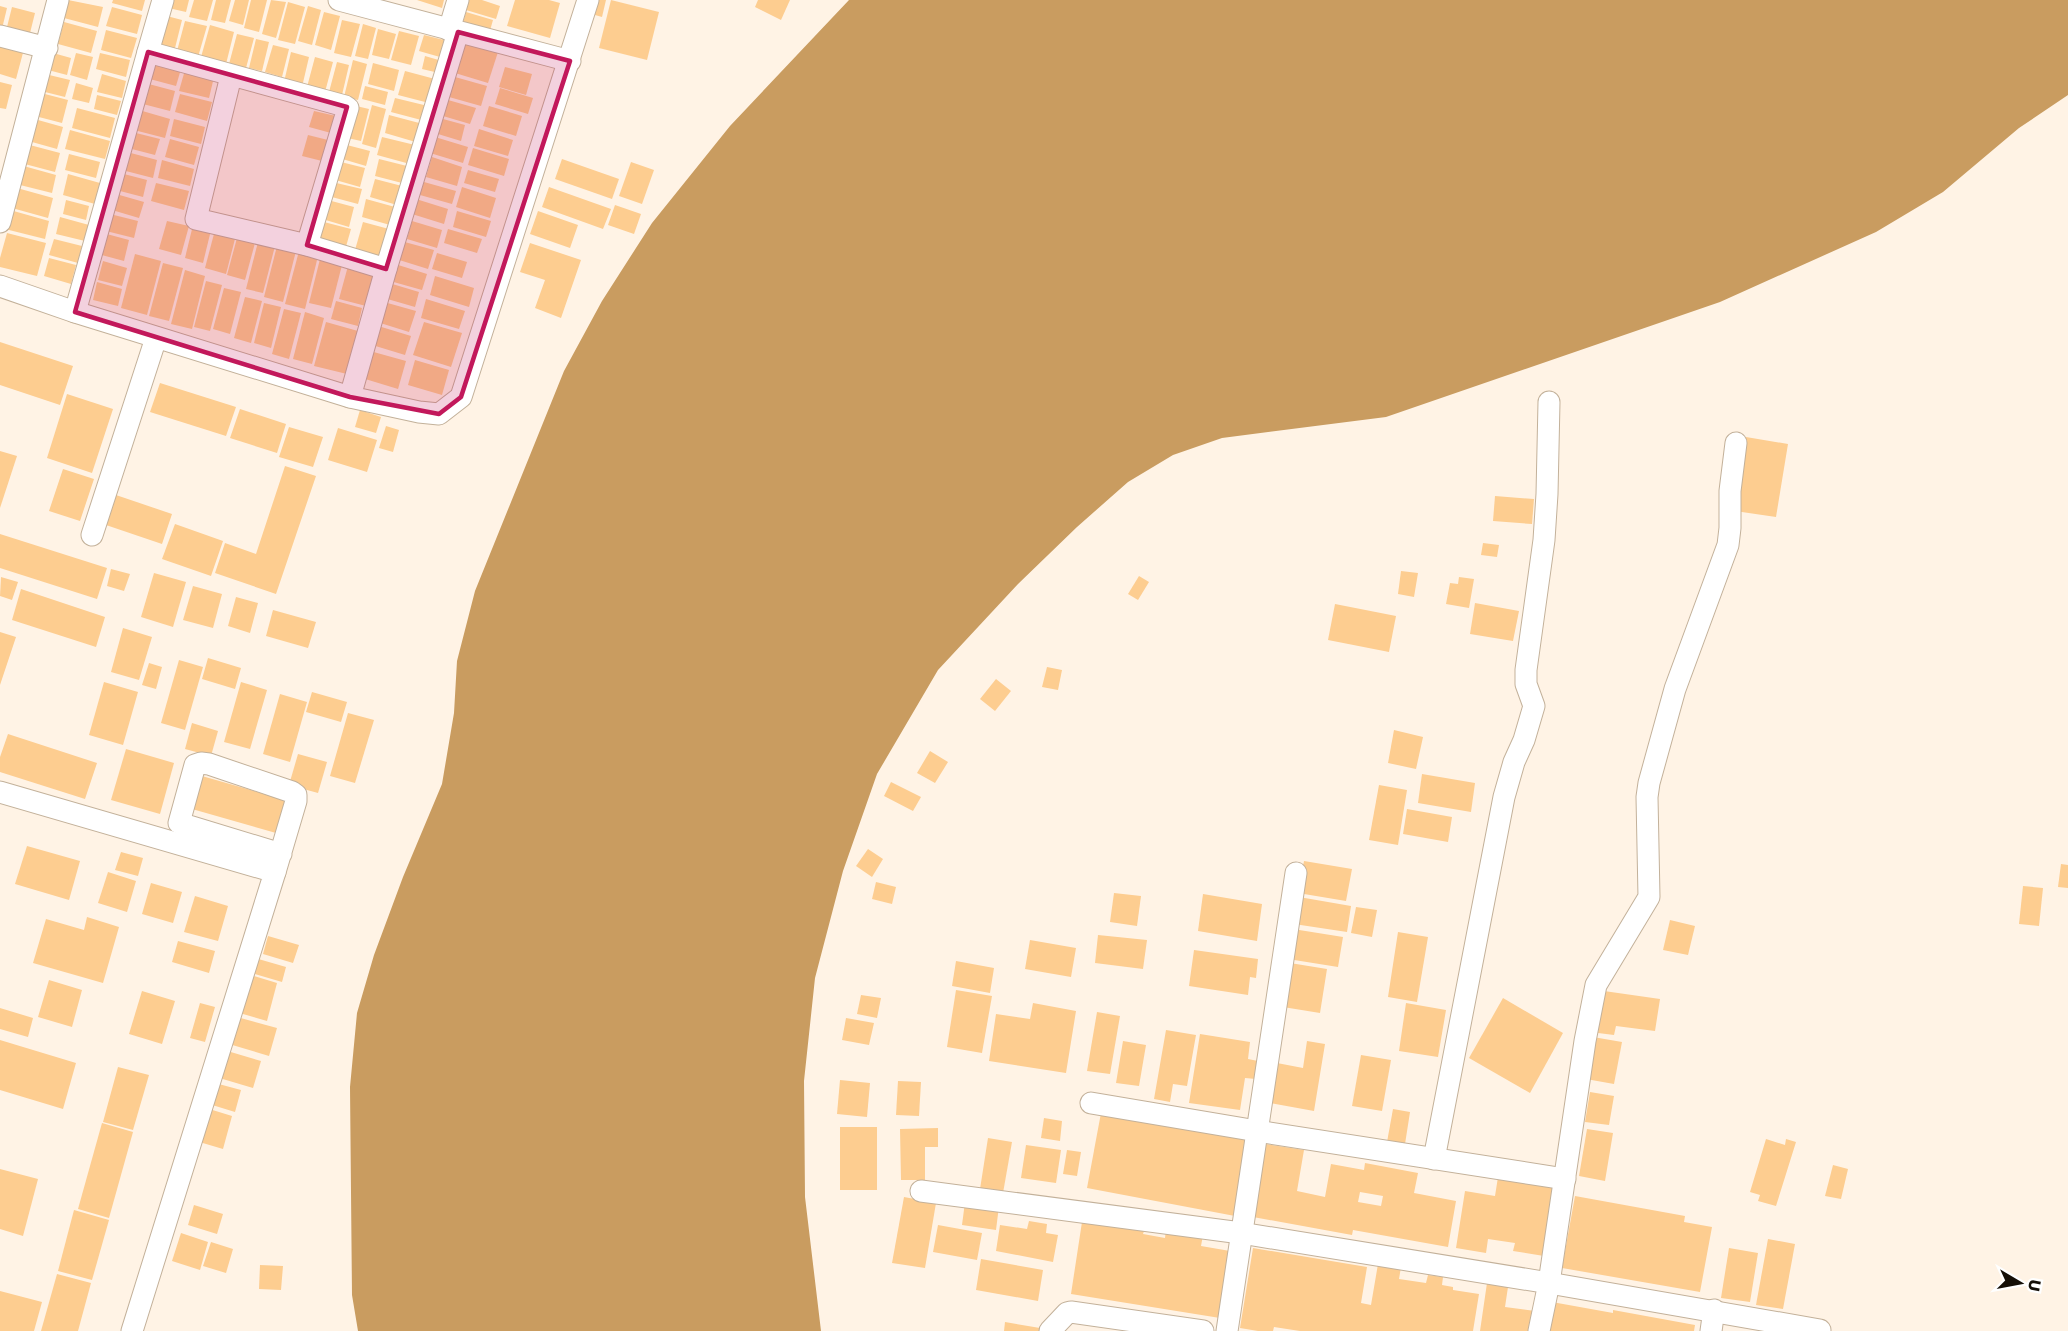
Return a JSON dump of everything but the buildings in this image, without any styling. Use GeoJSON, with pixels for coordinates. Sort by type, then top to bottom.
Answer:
{"type":"FeatureCollection","features":[{"type":"Feature","properties":{"kind":"street"},"geometry":{"type":"LineString","coordinates":[[0,222],[58,0]]}},
{"type":"Feature","properties":{"kind":"street"},"geometry":{"type":"LineString","coordinates":[[75,312],[163,0]]}},
{"type":"Feature","properties":{"kind":"street"},"geometry":{"type":"LineString","coordinates":[[339,0],[570,62]]}},
{"type":"Feature","properties":{"kind":"street"},"geometry":{"type":"LineString","coordinates":[[350,397],[454,31],[458,0]]}},
{"type":"Feature","properties":{"kind":"street"},"geometry":{"type":"LineString","coordinates":[[0,286],[156,338],[350,397],[439,414],[461,398],[588,0]]}},
{"type":"Feature","properties":{"kind":"street"},"geometry":{"type":"LineString","coordinates":[[0,36],[47,48]]}},
{"type":"Feature","properties":{"kind":"street"},"geometry":{"type":"LineString","coordinates":[[148,52],[348,108],[307,245]]}},
{"type":"Feature","properties":{"kind":"street"},"geometry":{"type":"LineString","coordinates":[[231,76],[196,219],[307,245],[386,268]]}},
{"type":"Feature","properties":{"kind":"street"},"geometry":{"type":"LineString","coordinates":[[92,535],[156,338]]}},
{"type":"Feature","properties":{"kind":"street"},"geometry":{"type":"LineString","coordinates":[[1434,1159],[1504,796],[1534,706],[1526,684],[1526,670],[1544,540],[1549,402]]}},
{"type":"Feature","properties":{"kind":"street"},"geometry":{"type":"LineString","coordinates":[[1539,1331],[1549,1283],[1585,1041],[1596,985],[1649,897],[1647,797],[1649,783],[1675,689],[1728,544],[1730,491],[1736,443]]}},
{"type":"Feature","properties":{"kind":"street"},"geometry":{"type":"LineString","coordinates":[[132,1331],[278,863],[296,795],[209,764],[195,765],[179,823],[278,863]]}},
{"type":"Feature","properties":{"kind":"street"},"geometry":{"type":"LineString","coordinates":[[0,792],[278,863]]}},
{"type":"Feature","properties":{"kind":"street"},"geometry":{"type":"LineString","coordinates":[[1227,1331],[1296,873]]}},
{"type":"Feature","properties":{"kind":"street"},"geometry":{"type":"LineString","coordinates":[[1091,1103],[1565,1179]]}},
{"type":"Feature","properties":{"kind":"street"},"geometry":{"type":"LineString","coordinates":[[921,1191],[1241,1233],[1549,1283],[1712,1321],[1820,1330]]}},
{"type":"Feature","properties":{"kind":"street"},"geometry":{"type":"LineString","coordinates":[[1050,1331],[1067,1313],[1071,1312],[1203,1331]]}},
{"type":"Feature","properties":{"kind":"highlighted area"},"geometry":{"type":"Polygon","coordinates":[[[458,32],[570,61],[461,397],[439,414],[350,397],[75,312],[148,52],[347,107],[307,245],[386,269],[458,32]]]}},
{"type":"Feature","properties":{"kind":"shaded area"},"geometry":{"type":"Polygon","coordinates":[[[849,0],[2068,0],[2068,95],[2019,128],[1943,192],[1876,232],[1720,302],[1386,417],[1222,438],[1173,455],[1128,482],[1018,584],[938,670],[877,774],[843,871],[815,978],[804,1081],[805,1197],[821,1331],[358,1331],[352,1295],[350,1087],[357,1013],[374,955],[403,877],[442,784],[454,713],[457,661],[475,591],[564,371],[602,301],[652,223],[730,126],[849,0]]]}}]}
